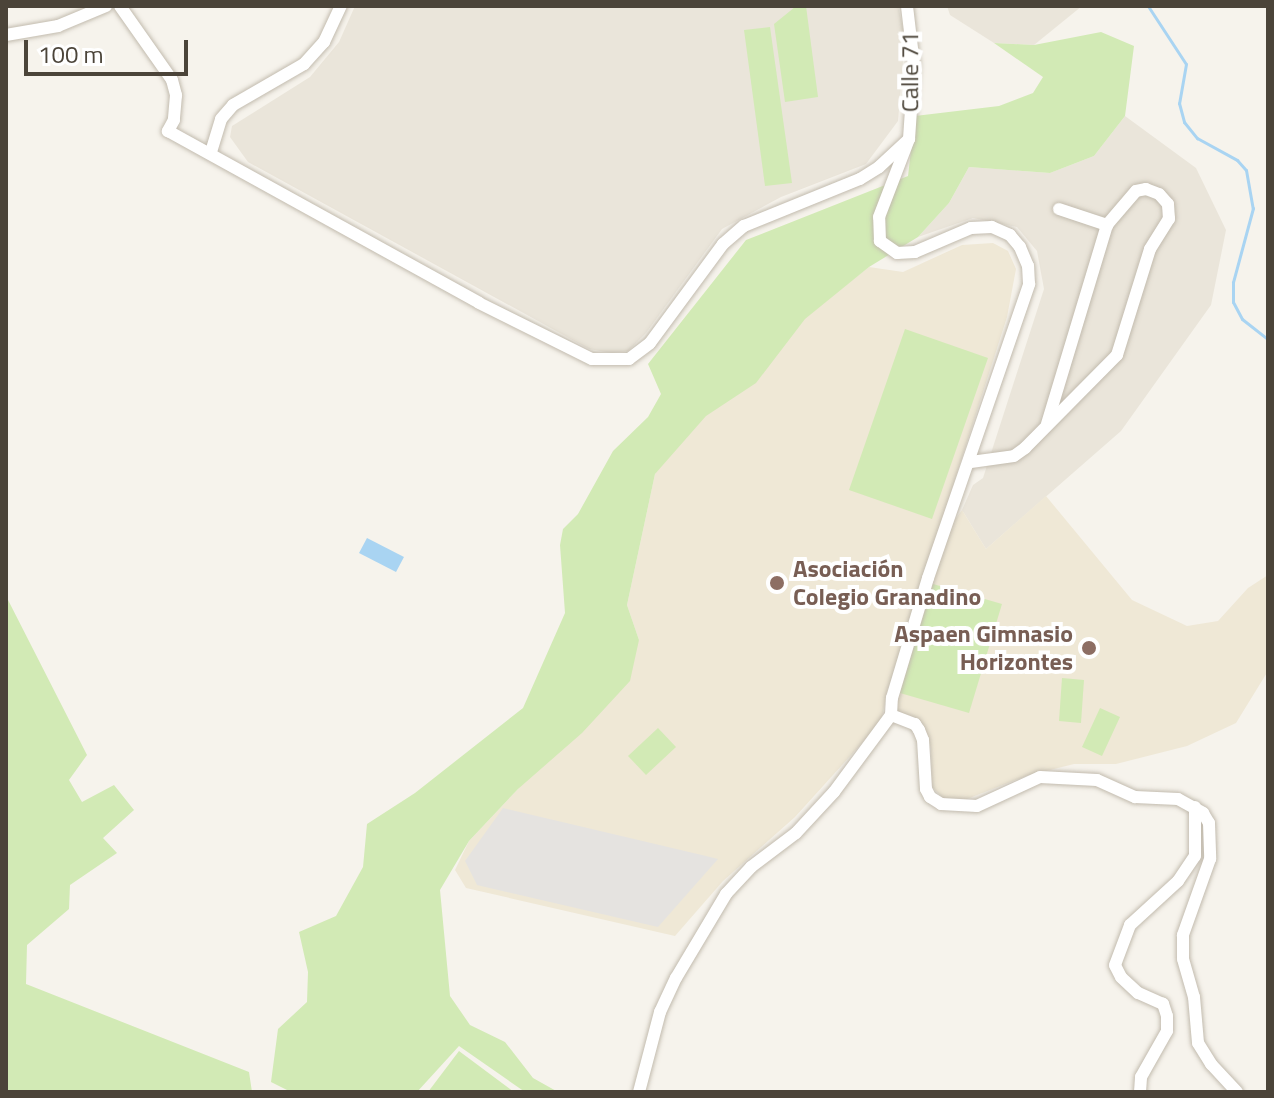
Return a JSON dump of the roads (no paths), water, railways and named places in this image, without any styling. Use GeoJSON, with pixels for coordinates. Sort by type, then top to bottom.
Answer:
{"type":"FeatureCollection","features":[{"type":"Feature","properties":{"kind":"street"},"geometry":{"type":"LineString","coordinates":[[6,35],[58,26],[106,6]]}},
{"type":"Feature","properties":{"kind":"street"},"geometry":{"type":"LineString","coordinates":[[120,6],[172,80],[176,95],[174,120],[168,131],[211,152],[479,303],[592,359],[610,362],[629,359],[650,343],[723,244],[744,226],[860,179],[879,167],[909,139]]}},
{"type":"Feature","properties":{"kind":"street"},"geometry":{"type":"LineString","coordinates":[[211,152],[221,119],[233,105],[304,64],[324,42],[341,6]]}},
{"type":"Feature","properties":{"kind":"street","name":"Calle 71"},"geometry":{"type":"LineString","coordinates":[[907,6],[914,65],[909,139],[879,217],[878,234],[887,250],[915,252],[971,228],[992,227],[1010,235],[1028,266],[1029,284],[971,462]]}},
{"type":"Feature","properties":{"kind":"street"},"geometry":{"type":"LineString","coordinates":[[639,1092],[660,1012],[726,894],[751,867],[805,823],[834,792],[891,715],[892,698],[928,578],[971,462],[1014,456],[1047,424],[1117,355],[1150,249],[1169,219],[1168,204],[1159,194],[1146,189],[1136,191],[1107,225],[1047,424]]}},
{"type":"Feature","properties":{"kind":"street"},"geometry":{"type":"LineString","coordinates":[[1059,209],[1107,225]]}},
{"type":"Feature","properties":{"kind":"street"},"geometry":{"type":"LineString","coordinates":[[891,715],[915,724],[919,730],[923,740],[926,789],[930,797],[941,804],[977,806],[1040,777],[1097,780],[1135,797],[1178,799],[1195,807],[1209,823],[1211,850],[1183,935],[1183,959],[1194,997],[1198,1043],[1211,1064],[1237,1092]]}},
{"type":"Feature","properties":{"kind":"street"},"geometry":{"type":"LineString","coordinates":[[1140,1092],[1141,1077],[1167,1031],[1167,1016],[1163,1004],[1138,993],[1121,977],[1115,965],[1130,925],[1178,881],[1195,856],[1195,807]]}},
{"type":"Feature","properties":{"kind":"water"},"geometry":{"type":"Polygon","coordinates":[[[367,538],[404,557],[396,572],[359,553],[367,538]]]}},
{"type":"Feature","properties":{"kind":"waterway"},"geometry":{"type":"LineString","coordinates":[[1148,6],[1186,64],[1179,103],[1184,122],[1197,138],[1237,160],[1246,170],[1253,208],[1233,282],[1233,302],[1242,319],[1268,339]]}},
{"type":"Feature","properties":{"kind":"place","name":"Asociación Colegio Granadino"},"geometry":{"type":"Point","coordinates":[777,583]}},
{"type":"Feature","properties":{"kind":"place","name":"Aspaen Gimnasio Horizontes"},"geometry":{"type":"Point","coordinates":[1089,648]}}]}
